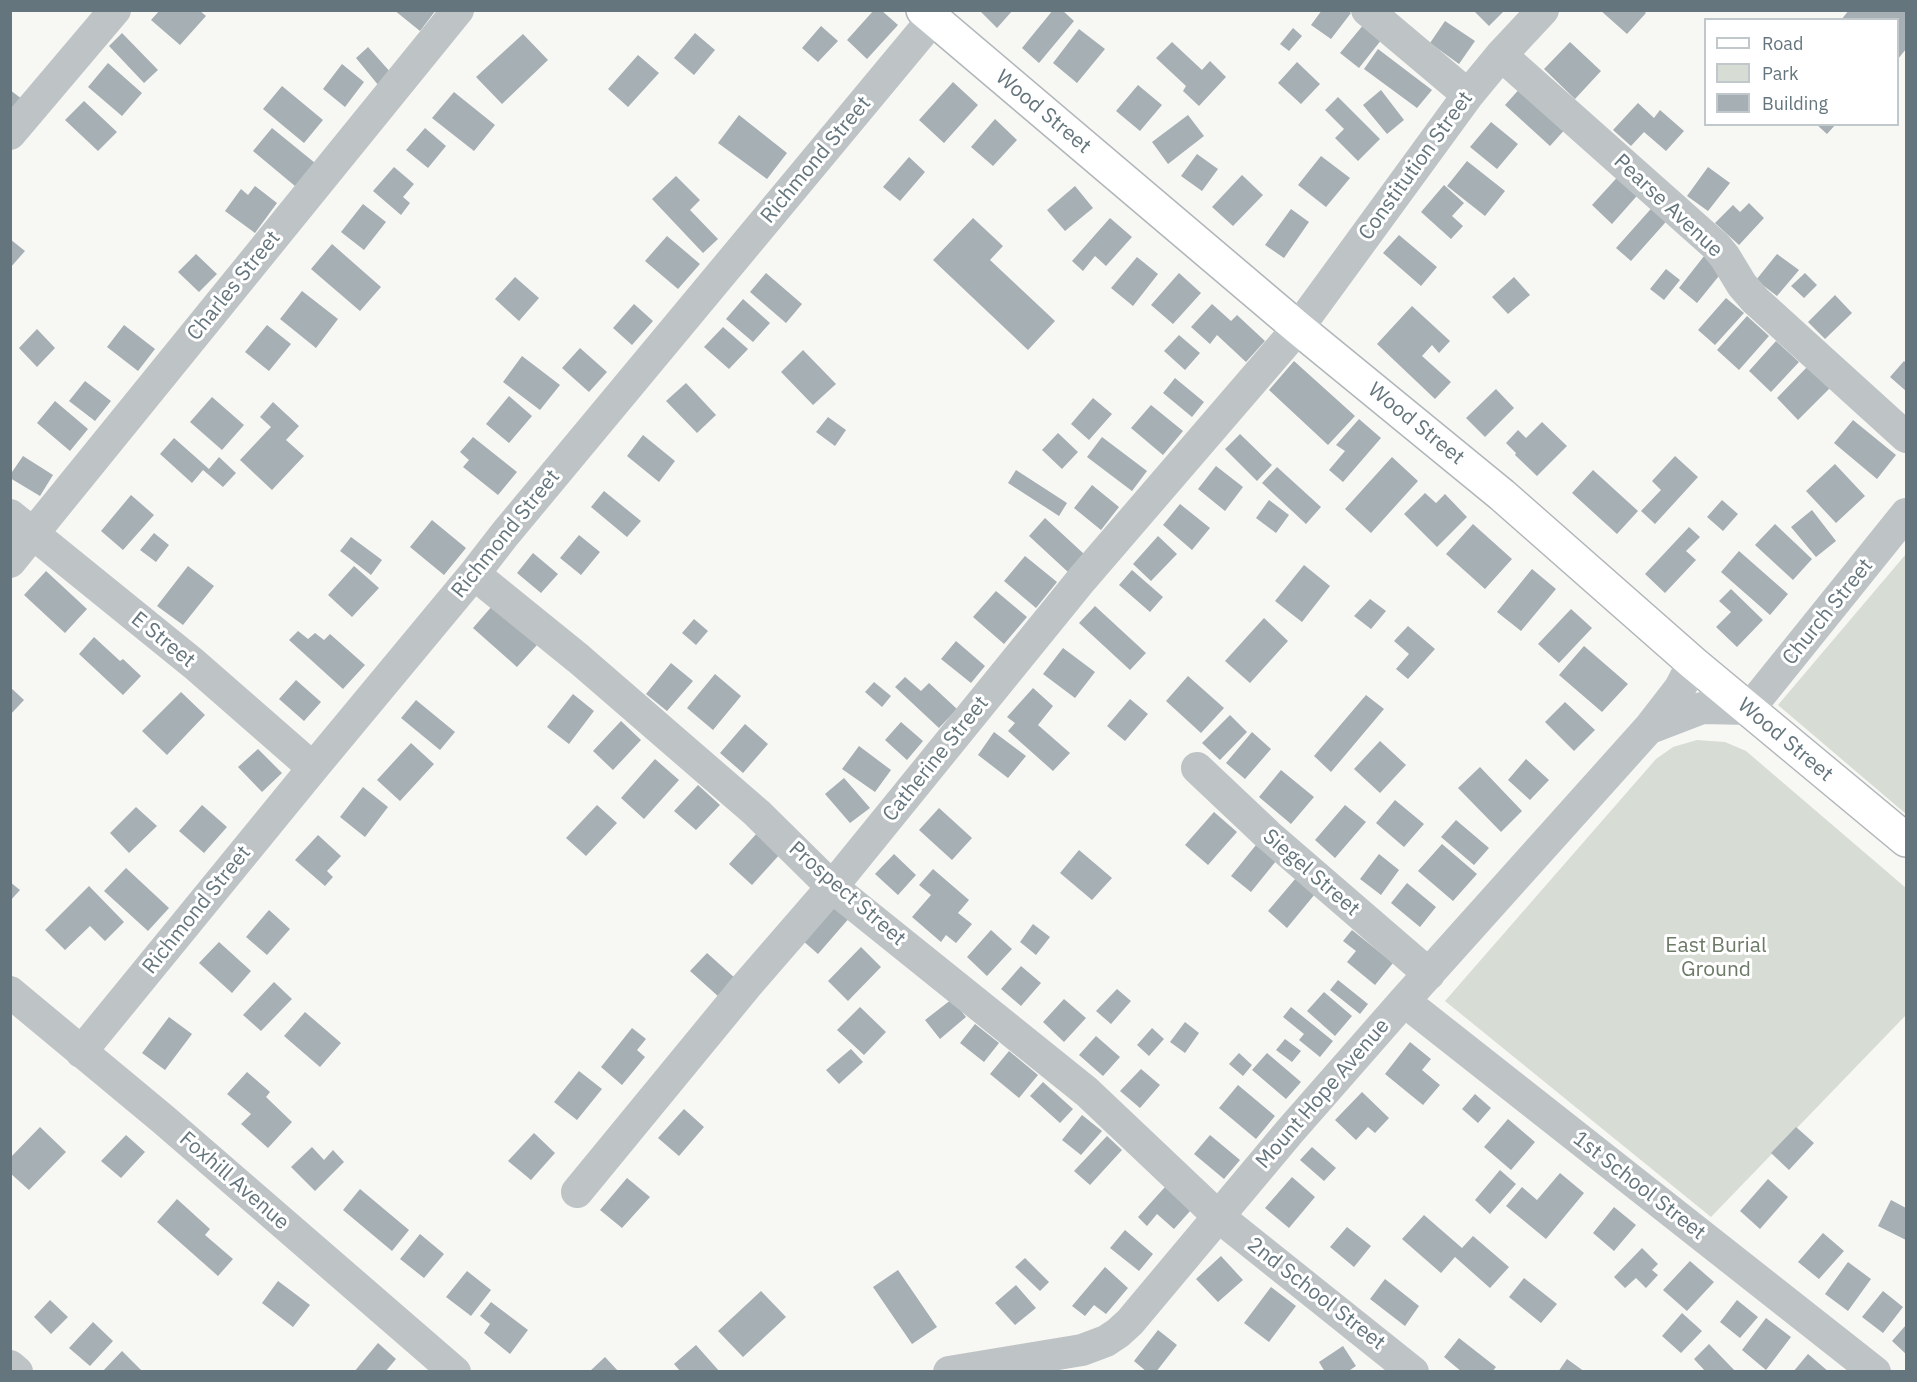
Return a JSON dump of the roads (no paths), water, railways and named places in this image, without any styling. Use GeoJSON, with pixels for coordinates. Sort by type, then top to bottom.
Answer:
{"type":"FeatureCollection","features":[{"type":"Feature","properties":{"kind":"main road","name":"Wood Street"},"geometry":{"type":"LineString","coordinates":[[928,15],[1298,328],[1502,495],[1693,663],[1906,840]]}},
{"type":"Feature","properties":{"kind":"street"},"geometry":{"type":"LineString","coordinates":[[10,134],[115,10]]}},
{"type":"Feature","properties":{"kind":"street","name":"Charles Street"},"geometry":{"type":"LineString","coordinates":[[10,562],[22,525],[459,10]]}},
{"type":"Feature","properties":{"kind":"street"},"geometry":{"type":"LineString","coordinates":[[1367,10],[1468,95]]}},
{"type":"Feature","properties":{"kind":"street","name":"Constitution Street"},"geometry":{"type":"LineString","coordinates":[[1298,328],[1468,95],[1543,10]]}},
{"type":"Feature","properties":{"kind":"street","name":"Richmond Street"},"geometry":{"type":"LineString","coordinates":[[81,1052],[474,574],[928,15]]}},
{"type":"Feature","properties":{"kind":"street","name":"Pearse Avenue"},"geometry":{"type":"LineString","coordinates":[[1501,55],[1716,246],[1755,300],[1906,437]]}},
{"type":"Feature","properties":{"kind":"street","name":"Catherine Street"},"geometry":{"type":"LineString","coordinates":[[577,1192],[832,886],[1082,579],[1298,328]]}},
{"type":"Feature","properties":{"kind":"street","name":"Church Street"},"geometry":{"type":"LineString","coordinates":[[1749,709],[1906,514]]}},
{"type":"Feature","properties":{"kind":"street","name":"E Street"},"geometry":{"type":"LineString","coordinates":[[22,525],[194,664],[313,768]]}},
{"type":"Feature","properties":{"kind":"street","name":"Prospect Street"},"geometry":{"type":"LineString","coordinates":[[474,574],[579,659],[757,813],[832,886],[1087,1092],[1219,1217]]}},
{"type":"Feature","properties":{"kind":"street","name":"Mount Hope Avenue"},"geometry":{"type":"LineString","coordinates":[[950,1371],[1083,1350],[1106,1341],[1130,1322],[1290,1131],[1404,1000],[1649,728],[1680,688],[1693,663]]}},
{"type":"Feature","properties":{"kind":"street","name":"Mount Hope Avenue"},"geometry":{"type":"LineString","coordinates":[[1649,728],[1702,708],[1749,709]]}},
{"type":"Feature","properties":{"kind":"street","name":"Siegel Street"},"geometry":{"type":"LineString","coordinates":[[1197,768],[1268,835],[1429,974]]}},
{"type":"Feature","properties":{"kind":"street","name":"Foxhill Avenue"},"geometry":{"type":"LineString","coordinates":[[10,992],[164,1120],[455,1371]]}},
{"type":"Feature","properties":{"kind":"street","name":"1st School Street"},"geometry":{"type":"LineString","coordinates":[[1404,1000],[1875,1371]]}},
{"type":"Feature","properties":{"kind":"street","name":"2nd School Street"},"geometry":{"type":"LineString","coordinates":[[1219,1217],[1413,1371]]}},
{"type":"Feature","properties":{"kind":"street"},"geometry":{"type":"LineString","coordinates":[[10,1366],[18,1371]]}},
{"type":"Feature","properties":{"kind":"park label","name":"East Burial Ground"},"geometry":{"type":"Point","coordinates":[1716,958]}}]}
